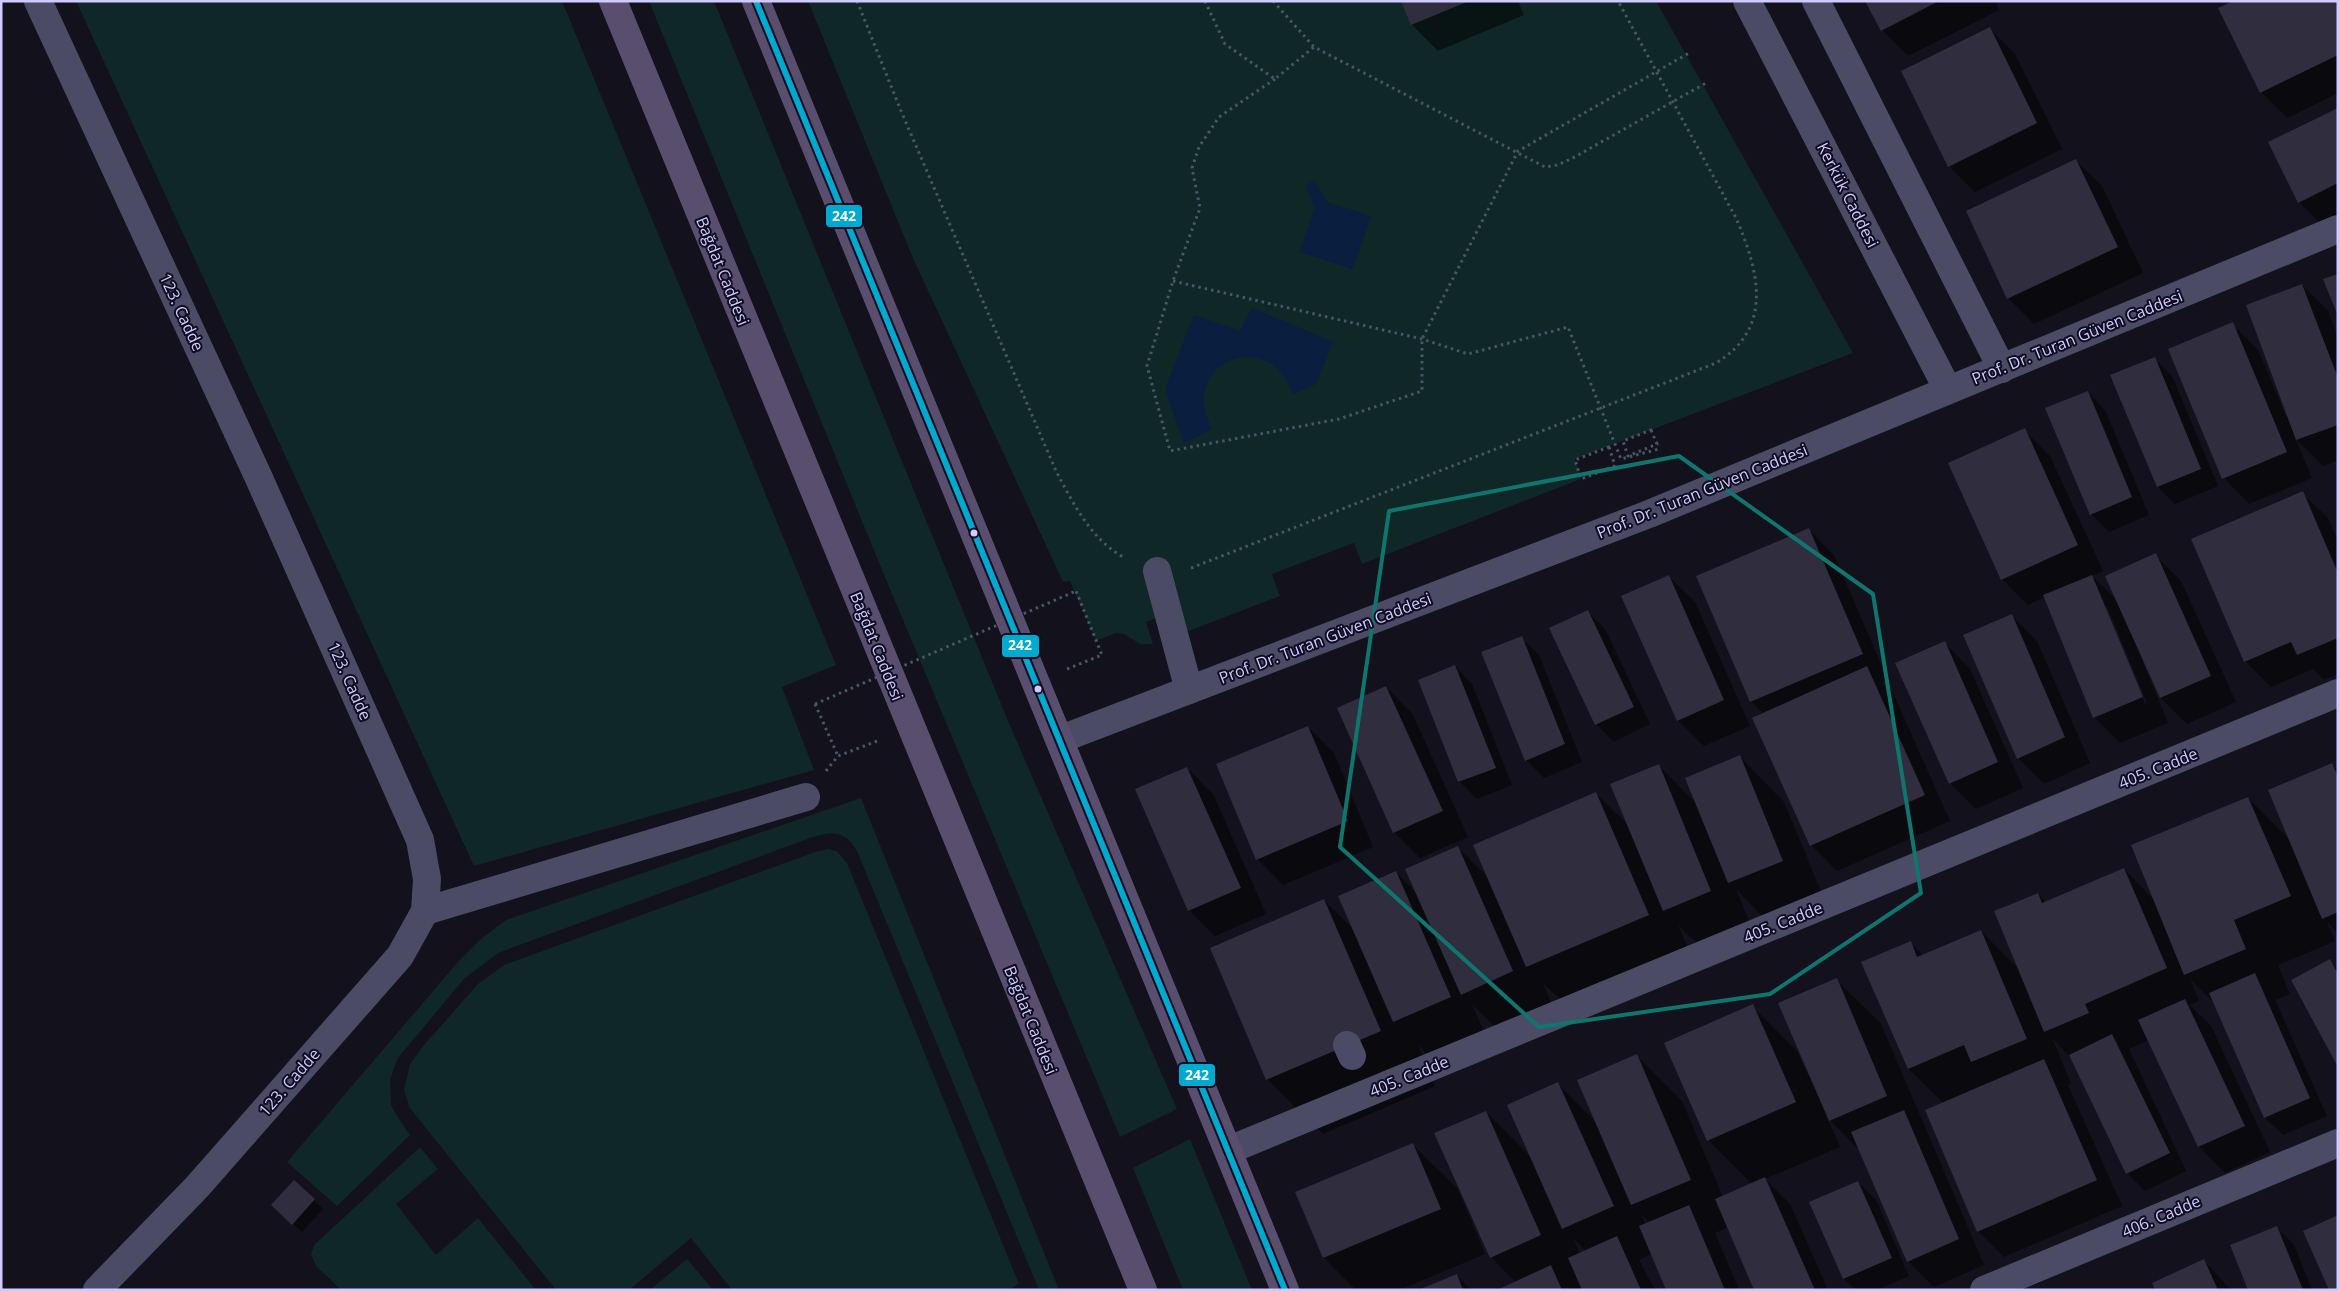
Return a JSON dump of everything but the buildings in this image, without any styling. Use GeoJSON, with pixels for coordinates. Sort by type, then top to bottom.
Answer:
{"type":"FeatureCollection","features":[{"type":"Feature","properties":{"kind":"main road","name":"Bağdat Caddesi"},"geometry":{"type":"LineString","coordinates":[[613,1],[1143,1290]]}},
{"type":"Feature","properties":{"kind":"main road"},"geometry":{"type":"LineString","coordinates":[[756,1],[1061,739],[1285,1290]]}},
{"type":"Feature","properties":{"kind":"street","name":"123. Cadde"},"geometry":{"type":"LineString","coordinates":[[38,1],[258,476],[420,840],[428,879],[425,911],[400,956],[197,1187],[97,1290]]}},
{"type":"Feature","properties":{"kind":"street","name":"Kerkük Caddesi"},"geometry":{"type":"LineString","coordinates":[[1747,1],[1948,390]]}},
{"type":"Feature","properties":{"kind":"street"},"geometry":{"type":"LineString","coordinates":[[1816,1],[2002,369]]}},
{"type":"Feature","properties":{"kind":"street","name":"Prof. Dr. Turan Güven Caddesi"},"geometry":{"type":"LineString","coordinates":[[1061,739],[1650,514],[2338,229]]}},
{"type":"Feature","properties":{"kind":"street"},"geometry":{"type":"LineString","coordinates":[[1157,572],[1189,690]]}},
{"type":"Feature","properties":{"kind":"street","name":"405. Cadde"},"geometry":{"type":"LineString","coordinates":[[1229,1150],[2338,694]]}},
{"type":"Feature","properties":{"kind":"street"},"geometry":{"type":"LineString","coordinates":[[425,911],[806,797]]}},
{"type":"Feature","properties":{"kind":"street","name":"406. Cadde"},"geometry":{"type":"LineString","coordinates":[[1984,1290],[2338,1143]]}},
{"type":"Feature","properties":{"kind":"path"},"geometry":{"type":"LineString","coordinates":[[857,1],[1056,471],[1073,503],[1089,527],[1119,555],[1157,572],[1196,566],[1716,363],[1732,353],[1742,341],[1755,310],[1756,283],[1754,266],[1747,245],[1736,218],[1618,1]]}},
{"type":"Feature","properties":{"kind":"path"},"geometry":{"type":"LineString","coordinates":[[1204,1],[1225,44],[1275,79]]}},
{"type":"Feature","properties":{"kind":"path"},"geometry":{"type":"LineString","coordinates":[[1273,1],[1314,48],[1545,167],[1557,165],[1706,83]]}},
{"type":"Feature","properties":{"kind":"path"},"geometry":{"type":"LineString","coordinates":[[1314,48],[1275,79],[1219,117],[1199,147],[1192,168],[1200,208],[1173,281],[1148,366],[1170,451],[1339,419],[1422,391],[1422,339],[1518,152],[1689,53]]}},
{"type":"Feature","properties":{"kind":"path"},"geometry":{"type":"LineString","coordinates":[[1173,281],[1422,339],[1468,354],[1568,327],[1621,459],[1659,449]]}},
{"type":"Feature","properties":{"kind":"path"},"geometry":{"type":"LineString","coordinates":[[1651,430],[1657,444],[1628,456],[1623,441],[1651,430]]}},
{"type":"Feature","properties":{"kind":"path"},"geometry":{"type":"LineString","coordinates":[[1609,447],[1615,466],[1582,479],[1575,460],[1609,447]]}},
{"type":"Feature","properties":{"kind":"path"},"geometry":{"type":"LineString","coordinates":[[911,729],[838,756],[815,704],[1076,591],[1102,654],[1036,680]]}},
{"type":"Feature","properties":{"kind":"highlighted area"},"geometry":{"type":"Polygon","coordinates":[[[1679,456],[1873,594],[1921,893],[1770,994],[1539,1027],[1340,847],[1389,511],[1679,456]]]}},
{"type":"Feature","properties":{"kind":"green space"},"geometry":{"type":"Polygon","coordinates":[[[76,1],[562,1],[836,665],[782,687],[814,770],[474,866],[76,1]]]}},
{"type":"Feature","properties":{"kind":"green space"},"geometry":{"type":"Polygon","coordinates":[[[649,1],[714,1],[1008,721],[1177,1109],[1120,1137],[882,570],[649,1]]]}},
{"type":"Feature","properties":{"kind":"green space"},"geometry":{"type":"Polygon","coordinates":[[[808,1],[1656,1],[1853,353],[1575,459],[1581,479],[1362,564],[1354,543],[1272,574],[1280,596],[1186,632],[1180,609],[1146,622],[1153,644],[1140,644],[1124,634],[1116,633],[1096,641],[1070,581],[1063,582],[912,256],[808,1]]]}},
{"type":"Feature","properties":{"kind":"green space"},"geometry":{"type":"Polygon","coordinates":[[[861,798],[1059,1290],[1039,1290],[857,851],[848,839],[837,834],[825,834],[810,838],[498,953],[464,979],[398,1058],[390,1079],[391,1105],[410,1135],[337,1206],[287,1162],[457,963],[482,938],[506,920],[861,798]]]}},
{"type":"Feature","properties":{"kind":"green space"},"geometry":{"type":"Polygon","coordinates":[[[828,849],[837,851],[847,863],[1019,1284],[1007,1290],[732,1290],[691,1238],[629,1290],[556,1290],[409,1107],[404,1090],[410,1064],[424,1045],[478,984],[504,965],[815,852],[828,849]]]}},
{"type":"Feature","properties":{"kind":"green space"},"geometry":{"type":"Polygon","coordinates":[[[1190,1139],[1252,1290],[1183,1290],[1133,1168],[1190,1139]]]}},
{"type":"Feature","properties":{"kind":"green space"},"geometry":{"type":"Polygon","coordinates":[[[420,1147],[438,1169],[396,1204],[436,1255],[478,1218],[536,1290],[341,1290],[316,1266],[311,1254],[314,1245],[420,1147]]]}},
{"type":"Feature","properties":{"kind":"green space"},"geometry":{"type":"Polygon","coordinates":[[[687,1259],[713,1290],[650,1290],[687,1259]]]}},
{"type":"Feature","properties":{"kind":"water"},"geometry":{"type":"Polygon","coordinates":[[[1314,180],[1327,202],[1371,216],[1353,269],[1300,252],[1315,207],[1305,186],[1314,180]]]}},
{"type":"Feature","properties":{"kind":"water"},"geometry":{"type":"Polygon","coordinates":[[[1252,308],[1333,342],[1316,384],[1293,394],[1281,373],[1265,361],[1247,357],[1230,360],[1215,370],[1206,386],[1204,406],[1212,429],[1184,443],[1165,389],[1194,315],[1240,331],[1252,308]]]}},
{"type":"Feature","properties":{"kind":"transit line","name":"242"},"geometry":{"type":"LineString","coordinates":[[756,1],[1285,1290]]}}]}
